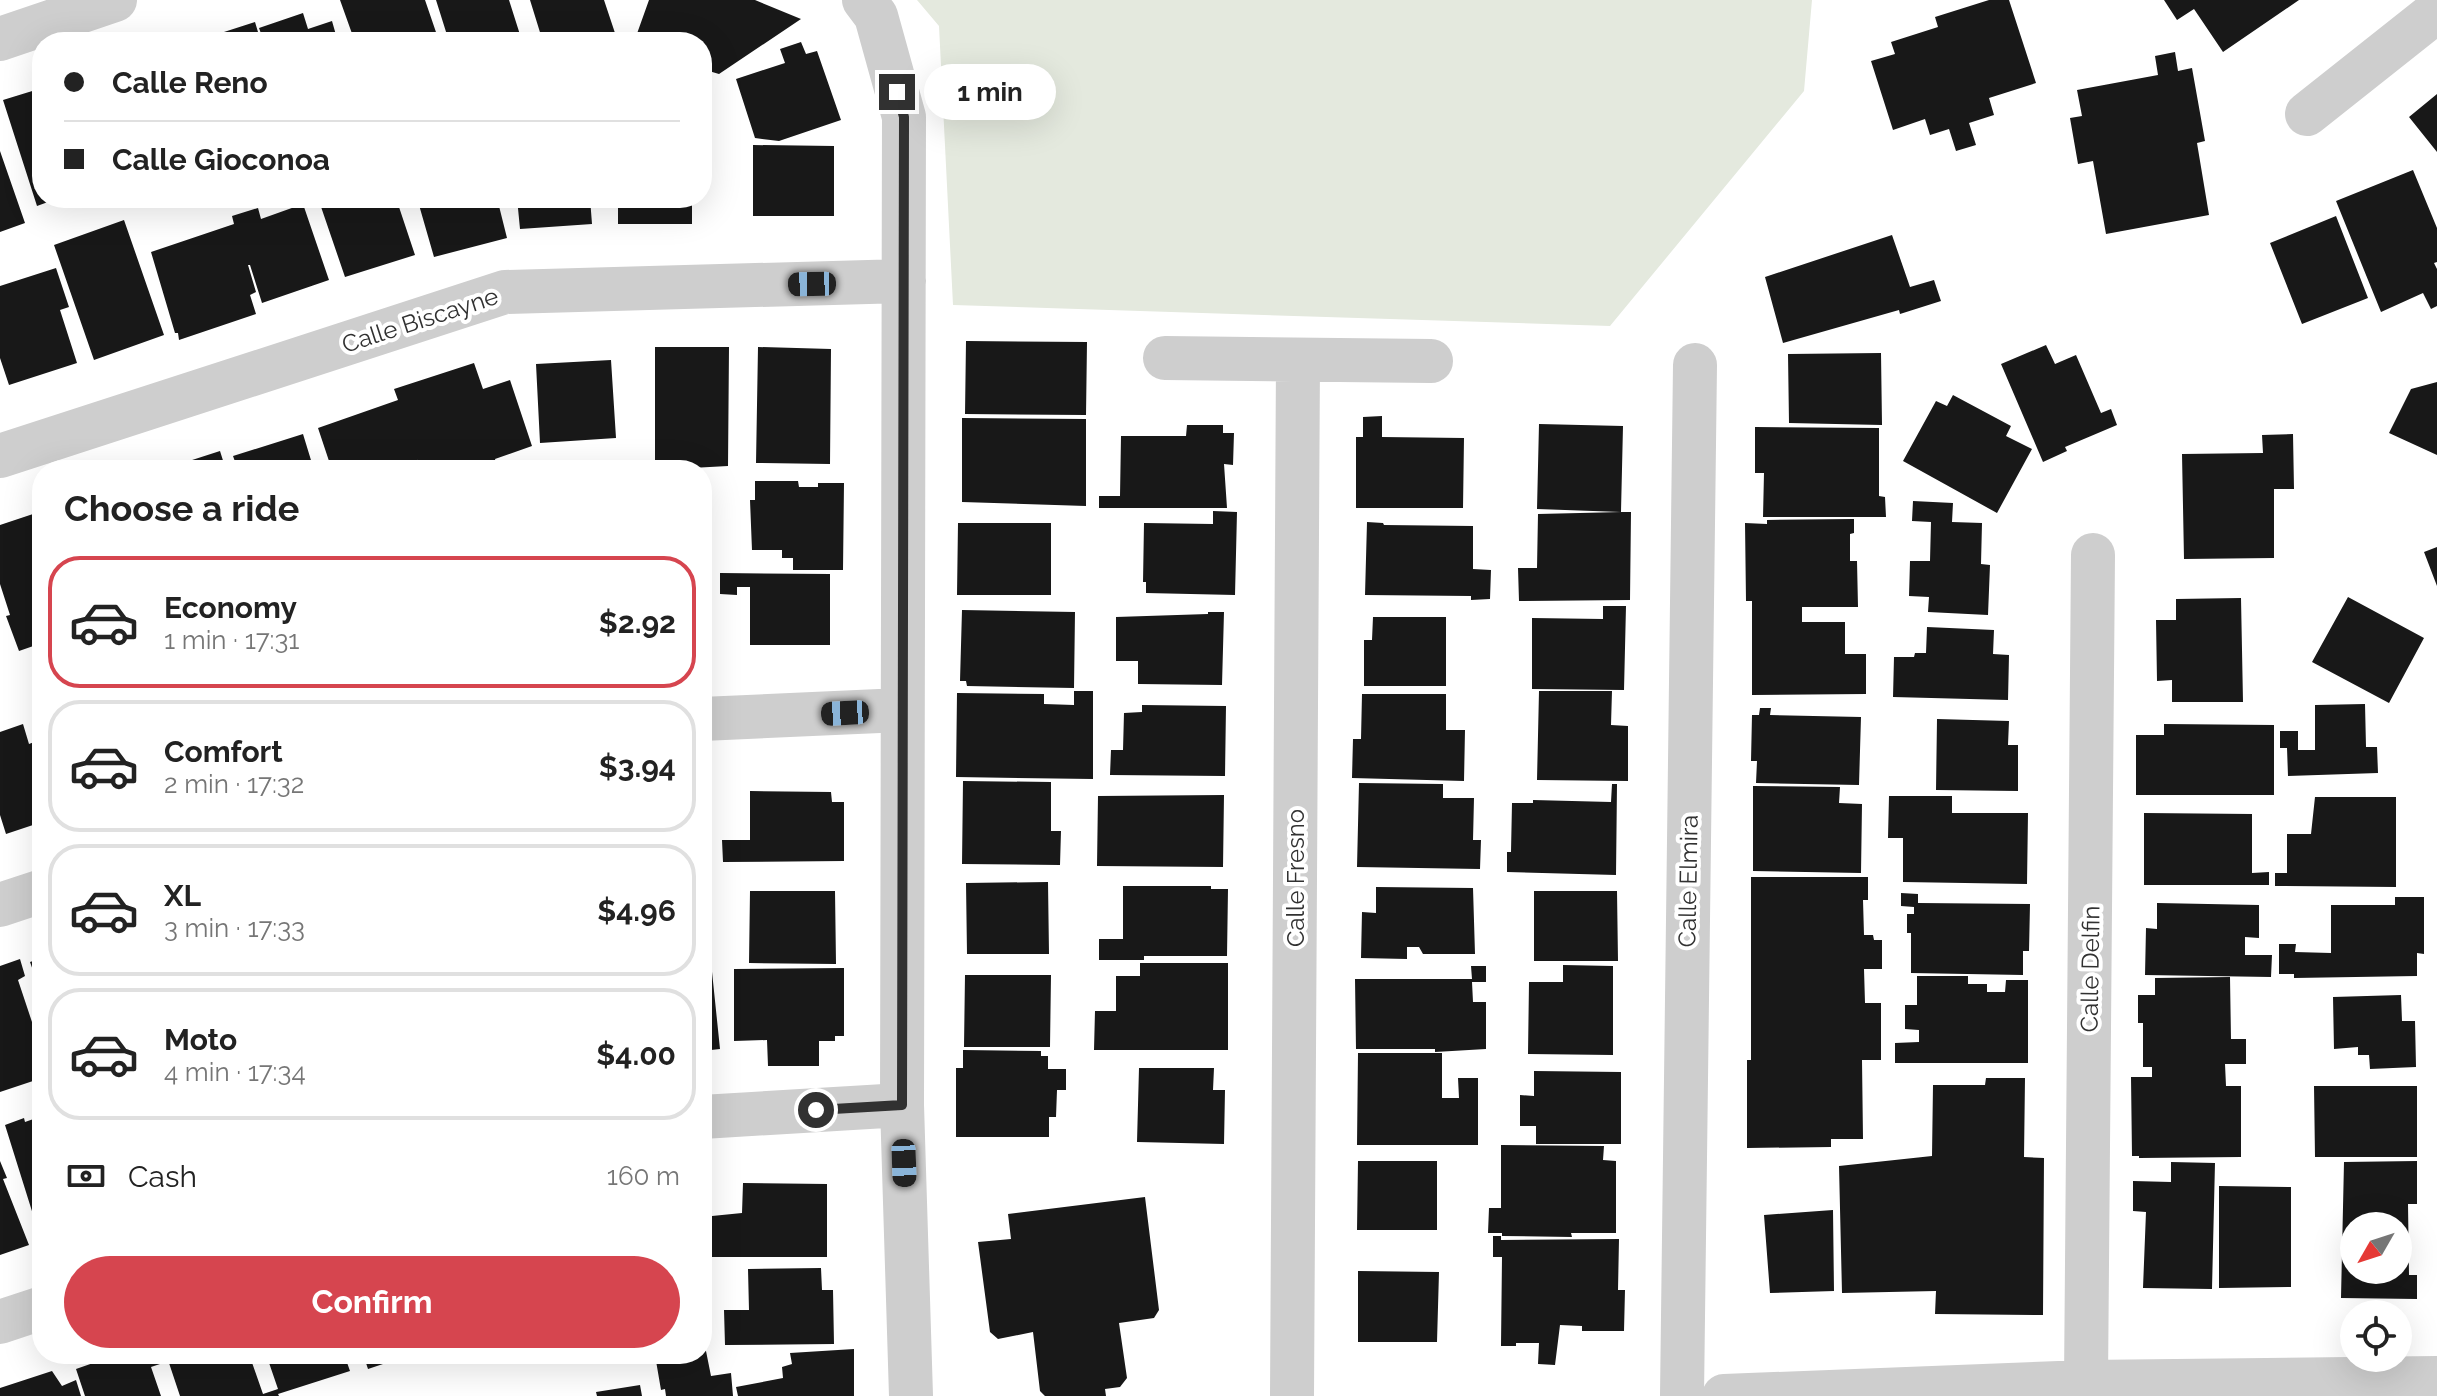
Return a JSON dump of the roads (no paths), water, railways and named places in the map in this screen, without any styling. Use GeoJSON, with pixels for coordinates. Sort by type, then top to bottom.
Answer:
{"type":"FeatureCollection","features":[{"type":"Feature","properties":{"kind":"street"},"geometry":{"type":"LineString","coordinates":[[0,39],[115,0]]}},
{"type":"Feature","properties":{"kind":"street"},"geometry":{"type":"LineString","coordinates":[[864,0],[876,16],[904,117],[902,1105],[911,1396]]}},
{"type":"Feature","properties":{"kind":"street"},"geometry":{"type":"LineString","coordinates":[[2307,114],[2437,11]]}},
{"type":"Feature","properties":{"kind":"street","name":"Calle Biscayne"},"geometry":{"type":"LineString","coordinates":[[0,456],[505,292],[904,281]]}},
{"type":"Feature","properties":{"kind":"street"},"geometry":{"type":"LineString","coordinates":[[1165,358],[1431,361]]}},
{"type":"Feature","properties":{"kind":"street","name":"Calle Fresno"},"geometry":{"type":"LineString","coordinates":[[1292,1396],[1298,360]]}},
{"type":"Feature","properties":{"kind":"street","name":"Calle Elmira"},"geometry":{"type":"LineString","coordinates":[[1682,1396],[1695,365]]}},
{"type":"Feature","properties":{"kind":"street","name":"Calle Delfin"},"geometry":{"type":"LineString","coordinates":[[2086,1382],[2093,555]]}},
{"type":"Feature","properties":{"kind":"street"},"geometry":{"type":"LineString","coordinates":[[712,719],[902,710]]}},
{"type":"Feature","properties":{"kind":"street"},"geometry":{"type":"LineString","coordinates":[[0,905],[32,894]]}},
{"type":"Feature","properties":{"kind":"street"},"geometry":{"type":"LineString","coordinates":[[712,1116],[902,1105]]}},
{"type":"Feature","properties":{"kind":"street"},"geometry":{"type":"LineString","coordinates":[[0,1322],[32,1311]]}},
{"type":"Feature","properties":{"kind":"street"},"geometry":{"type":"LineString","coordinates":[[1724,1396],[2086,1382],[2437,1378]]}}]}
